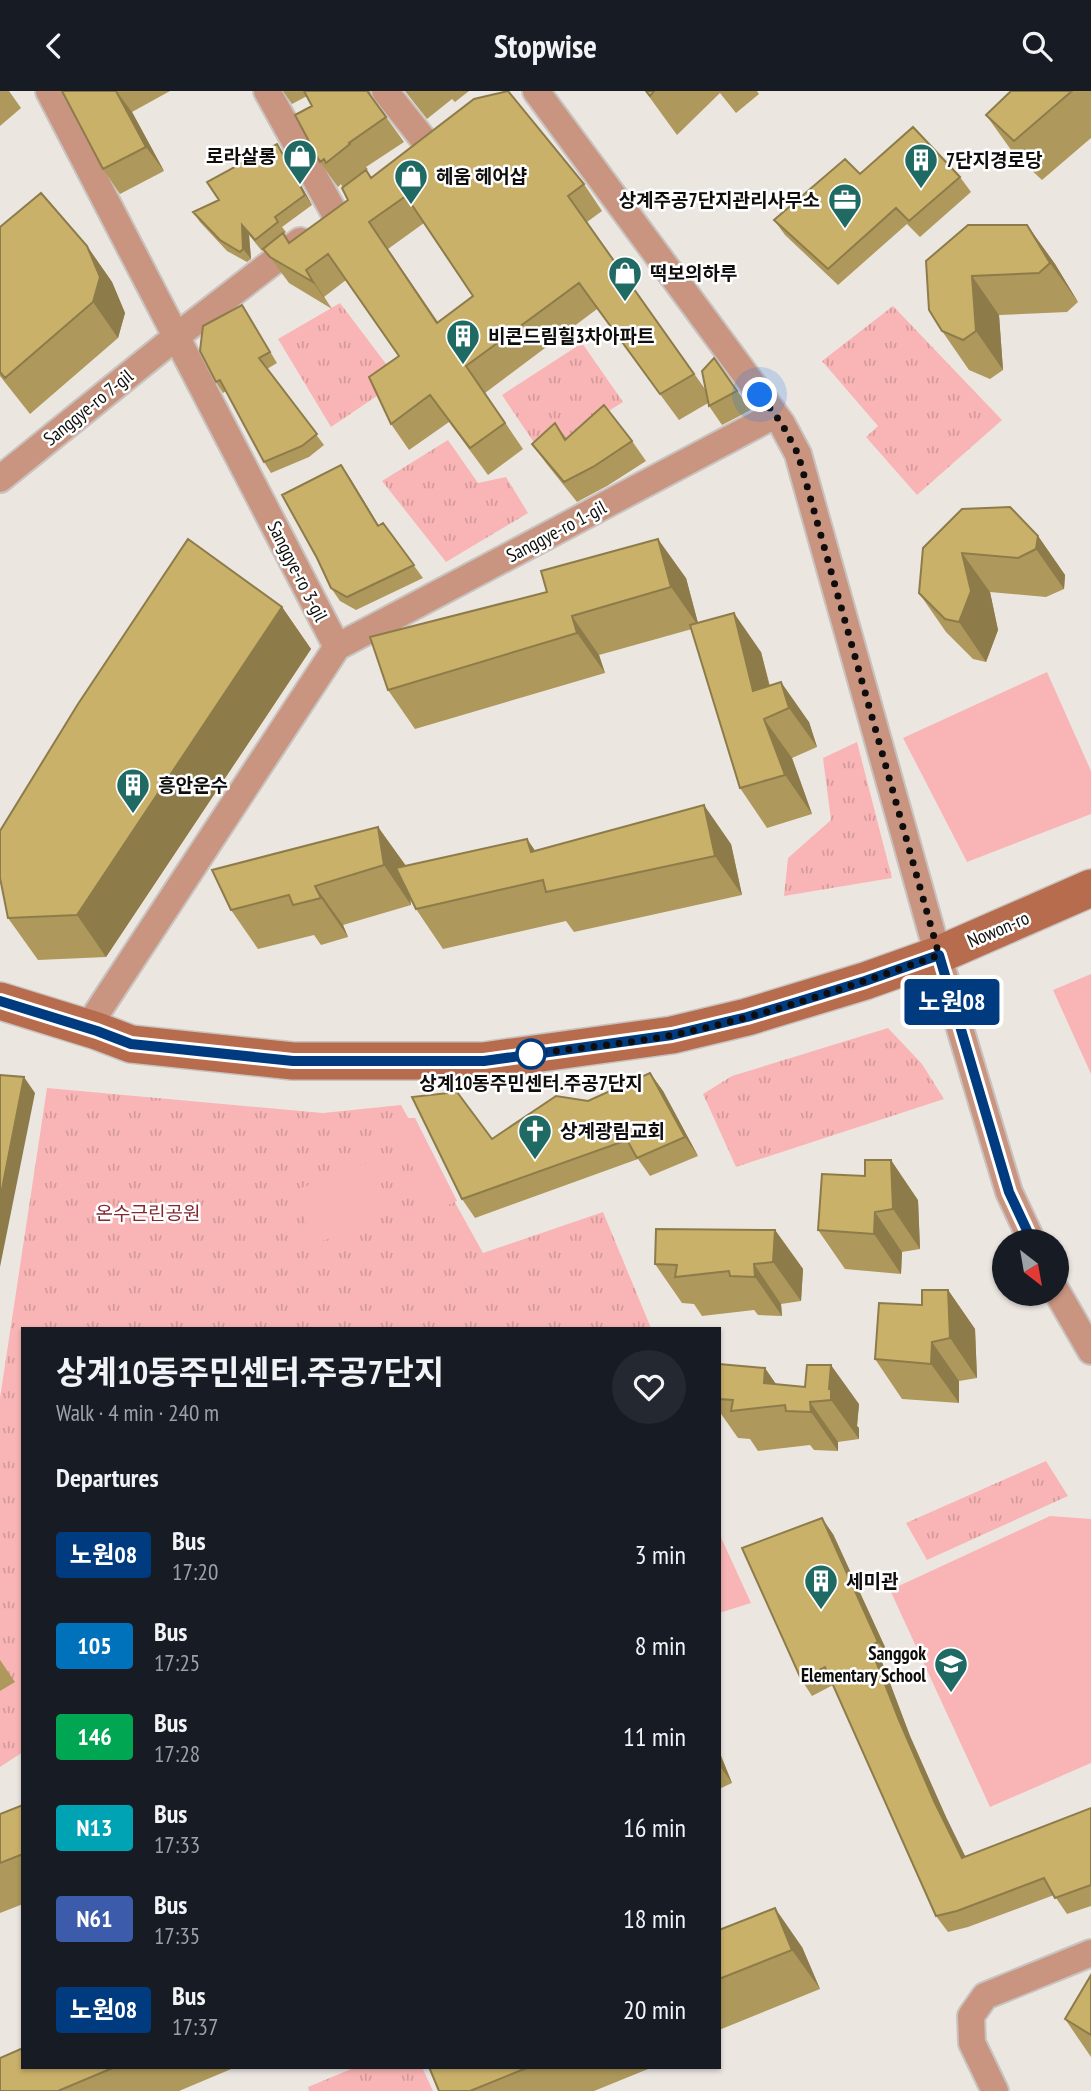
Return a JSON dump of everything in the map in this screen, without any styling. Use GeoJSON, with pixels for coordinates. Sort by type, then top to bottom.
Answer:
{"type":"FeatureCollection","features":[{"type":"Feature","properties":{"kind":"main road","name":"Nowon-ro"},"geometry":{"type":"LineString","coordinates":[[0,1001],[131,1044],[293,1061],[484,1061],[672,1035],[747,1017],[939,955],[1091,888]]}},
{"type":"Feature","properties":{"kind":"street","name":"Sanggye-ro 3-gil"},"geometry":{"type":"LineString","coordinates":[[49,91],[337,647]]}},
{"type":"Feature","properties":{"kind":"street"},"geometry":{"type":"LineString","coordinates":[[177,336],[345,206],[267,91]]}},
{"type":"Feature","properties":{"kind":"street"},"geometry":{"type":"LineString","coordinates":[[385,91],[426,144]]}},
{"type":"Feature","properties":{"kind":"street"},"geometry":{"type":"LineString","coordinates":[[536,91],[775,415],[798,454],[939,955],[1009,1192],[1026,1229]]}},
{"type":"Feature","properties":{"kind":"street","name":"Sanggye-ro 7-gil"},"geometry":{"type":"LineString","coordinates":[[0,479],[177,336]]}},
{"type":"Feature","properties":{"kind":"street","name":"Sanggye-ro 1-gil"},"geometry":{"type":"LineString","coordinates":[[337,647],[775,415]]}},
{"type":"Feature","properties":{"kind":"street"},"geometry":{"type":"LineString","coordinates":[[87,1028],[337,647]]}},
{"type":"Feature","properties":{"kind":"street"},"geometry":{"type":"LineString","coordinates":[[1065,1306],[1091,1351]]}},
{"type":"Feature","properties":{"kind":"street"},"geometry":{"type":"LineString","coordinates":[[995,2091],[972,2043],[971,2016],[985,1996],[1091,1953]]}},
{"type":"Feature","properties":{"kind":"green space"},"geometry":{"type":"Polygon","coordinates":[[[340,303],[399,381],[331,427],[278,339],[340,303]]]}},
{"type":"Feature","properties":{"kind":"green space"},"geometry":{"type":"Polygon","coordinates":[[[893,306],[1002,420],[917,495],[866,437],[878,426],[822,361],[893,306]]]}},
{"type":"Feature","properties":{"kind":"green space"},"geometry":{"type":"Polygon","coordinates":[[[582,343],[623,402],[541,453],[502,395],[582,343]]]}},
{"type":"Feature","properties":{"kind":"green space"},"geometry":{"type":"Polygon","coordinates":[[[448,440],[478,483],[506,477],[528,513],[446,562],[382,481],[448,440]]]}},
{"type":"Feature","properties":{"kind":"green space"},"geometry":{"type":"Polygon","coordinates":[[[1047,672],[1091,771],[1091,814],[967,862],[903,738],[1047,672]]]}},
{"type":"Feature","properties":{"kind":"green space"},"geometry":{"type":"Polygon","coordinates":[[[857,742],[892,878],[784,896],[788,858],[831,820],[823,758],[857,742]]]}},
{"type":"Feature","properties":{"kind":"green space"},"geometry":{"type":"Polygon","coordinates":[[[1091,974],[1091,1074],[1053,990],[1091,974]]]}},
{"type":"Feature","properties":{"kind":"green space"},"geometry":{"type":"Polygon","coordinates":[[[888,1028],[922,1064],[944,1099],[736,1167],[703,1094],[732,1076],[888,1028]]]}},
{"type":"Feature","properties":{"kind":"green space","name":"온수근린공원"},"geometry":{"type":"Polygon","coordinates":[[[47,1088],[323,1113],[401,1105],[483,1253],[603,1212],[651,1327],[21,1327],[21,1753],[0,1767],[0,1398],[47,1088]]]}},
{"type":"Feature","properties":{"kind":"green space"},"geometry":{"type":"Polygon","coordinates":[[[389,1118],[415,1118],[457,1201],[434,1211],[389,1118]]]}},
{"type":"Feature","properties":{"kind":"green space"},"geometry":{"type":"Polygon","coordinates":[[[373,1161],[391,1214],[315,1244],[293,1191],[373,1161]]]}},
{"type":"Feature","properties":{"kind":"green space"},"geometry":{"type":"Polygon","coordinates":[[[1046,1461],[1068,1496],[927,1560],[906,1523],[1046,1461]]]}},
{"type":"Feature","properties":{"kind":"green space"},"geometry":{"type":"Polygon","coordinates":[[[1050,1516],[1091,1519],[1091,1763],[990,1807],[890,1590],[1050,1516]]]}},
{"type":"Feature","properties":{"kind":"green space"},"geometry":{"type":"Polygon","coordinates":[[[721,1537],[751,1603],[721,1612],[721,1537]]]}},
{"type":"Feature","properties":{"kind":"green space"},"geometry":{"type":"Polygon","coordinates":[[[351,2069],[423,2069],[433,2091],[309,2091],[308,2087],[351,2069]]]}},
{"type":"Feature","properties":{"kind":"building"},"geometry":{"type":"Polygon","coordinates":[[[62,91],[116,91],[146,147],[103,169],[62,91]]]}},
{"type":"Feature","properties":{"kind":"building"},"geometry":{"type":"Polygon","coordinates":[[[304,91],[367,91],[386,117],[326,163],[324,159],[320,162],[295,115],[312,106],[304,91]]]}},
{"type":"Feature","properties":{"kind":"building"},"geometry":{"type":"Polygon","coordinates":[[[508,91],[584,184],[568,196],[694,374],[660,394],[579,283],[466,366],[505,423],[470,448],[430,395],[391,424],[369,377],[399,356],[328,254],[306,270],[313,282],[270,257],[263,249],[283,233],[289,243],[348,200],[342,188],[366,170],[371,178],[474,99],[508,91]],[[406,196],[369,222],[437,323],[473,296],[406,196]]]}},
{"type":"Feature","properties":{"kind":"building"},"geometry":{"type":"Polygon","coordinates":[[[1011,91],[1072,91],[1014,141],[986,115],[1011,91]]]}},
{"type":"Feature","properties":{"kind":"building"},"geometry":{"type":"Polygon","coordinates":[[[913,127],[960,177],[909,221],[896,208],[828,269],[774,220],[845,159],[860,174],[913,127]]]}},
{"type":"Feature","properties":{"kind":"building"},"geometry":{"type":"Polygon","coordinates":[[[277,144],[305,195],[275,217],[278,222],[255,240],[242,225],[243,249],[240,252],[220,240],[193,212],[219,200],[207,182],[277,144]]]}},
{"type":"Feature","properties":{"kind":"building"},"geometry":{"type":"Polygon","coordinates":[[[41,193],[87,246],[100,277],[93,302],[5,378],[0,372],[0,227],[41,193]]]}},
{"type":"Feature","properties":{"kind":"building"},"geometry":{"type":"Polygon","coordinates":[[[968,225],[1027,225],[1050,263],[1039,273],[972,276],[976,331],[963,340],[942,331],[929,310],[926,261],[968,225]]]}},
{"type":"Feature","properties":{"kind":"building"},"geometry":{"type":"Polygon","coordinates":[[[242,305],[270,352],[259,358],[317,434],[302,446],[264,462],[220,380],[216,382],[200,351],[203,326],[242,305]]]}},
{"type":"Feature","properties":{"kind":"building"},"geometry":{"type":"Polygon","coordinates":[[[714,358],[737,391],[709,406],[702,371],[714,358]]]}},
{"type":"Feature","properties":{"kind":"building"},"geometry":{"type":"Polygon","coordinates":[[[604,405],[632,441],[593,467],[564,482],[532,444],[555,423],[565,440],[604,405]]]}},
{"type":"Feature","properties":{"kind":"building"},"geometry":{"type":"Polygon","coordinates":[[[341,465],[378,526],[383,523],[414,565],[347,597],[331,588],[282,495],[341,465]]]}},
{"type":"Feature","properties":{"kind":"building"},"geometry":{"type":"Polygon","coordinates":[[[1010,507],[1038,536],[1036,549],[1018,558],[962,553],[971,591],[959,622],[945,619],[919,593],[923,548],[962,509],[1010,507]]]}},
{"type":"Feature","properties":{"kind":"building"},"geometry":{"type":"Polygon","coordinates":[[[188,539],[282,607],[77,915],[8,918],[0,878],[0,831],[78,704],[188,539]]]}},
{"type":"Feature","properties":{"kind":"building"},"geometry":{"type":"Polygon","coordinates":[[[658,539],[671,587],[572,616],[577,633],[388,690],[370,637],[547,592],[541,571],[658,539]]]}},
{"type":"Feature","properties":{"kind":"building"},"geometry":{"type":"Polygon","coordinates":[[[734,613],[753,691],[781,682],[789,708],[764,719],[785,775],[740,788],[690,625],[734,613]]]}},
{"type":"Feature","properties":{"kind":"building"},"geometry":{"type":"Polygon","coordinates":[[[704,805],[715,856],[546,892],[543,880],[416,909],[396,868],[527,839],[531,852],[704,805]]]}},
{"type":"Feature","properties":{"kind":"building"},"geometry":{"type":"Polygon","coordinates":[[[378,827],[384,865],[315,886],[321,898],[293,905],[289,895],[231,910],[212,870],[378,827]]]}},
{"type":"Feature","properties":{"kind":"building"},"geometry":{"type":"Polygon","coordinates":[[[650,1073],[685,1137],[637,1158],[627,1140],[462,1199],[412,1097],[457,1092],[492,1139],[556,1096],[588,1101],[650,1073]]]}},
{"type":"Feature","properties":{"kind":"building"},"geometry":{"type":"Polygon","coordinates":[[[0,1075],[24,1077],[0,1199],[0,1075]]]}},
{"type":"Feature","properties":{"kind":"building"},"geometry":{"type":"Polygon","coordinates":[[[865,1160],[891,1160],[893,1209],[875,1212],[874,1234],[818,1230],[822,1174],[865,1176],[865,1160]]]}},
{"type":"Feature","properties":{"kind":"building"},"geometry":{"type":"Polygon","coordinates":[[[656,1229],[775,1230],[773,1262],[754,1264],[755,1277],[730,1276],[729,1271],[675,1277],[677,1265],[655,1264],[656,1229]]]}},
{"type":"Feature","properties":{"kind":"building"},"geometry":{"type":"Polygon","coordinates":[[[922,1290],[948,1290],[950,1338],[932,1342],[931,1364],[875,1359],[879,1303],[922,1305],[922,1290]]]}},
{"type":"Feature","properties":{"kind":"building"},"geometry":{"type":"Polygon","coordinates":[[[721,1364],[765,1368],[764,1383],[805,1387],[807,1365],[831,1365],[831,1400],[810,1402],[811,1412],[786,1411],[785,1405],[731,1411],[733,1400],[721,1399],[721,1364]]]}},
{"type":"Feature","properties":{"kind":"building"},"geometry":{"type":"Polygon","coordinates":[[[822,1518],[878,1642],[870,1646],[899,1720],[962,1858],[1091,1808],[1091,1885],[1055,1898],[1044,1878],[957,1911],[936,1916],[825,1667],[801,1679],[742,1548],[822,1518]]]}},
{"type":"Feature","properties":{"kind":"building"},"geometry":{"type":"Polygon","coordinates":[[[21,1806],[21,1855],[0,1863],[0,1814],[21,1806]]]}},
{"type":"Feature","properties":{"kind":"building"},"geometry":{"type":"Polygon","coordinates":[[[775,1908],[792,1950],[721,1978],[721,1929],[775,1908]]]}},
{"type":"Feature","properties":{"kind":"building"},"geometry":{"type":"Polygon","coordinates":[[[1091,1975],[1091,2035],[1065,2019],[1091,1975]]]}},
{"type":"Feature","properties":{"kind":"building"},"geometry":{"type":"Polygon","coordinates":[[[21,2049],[21,2069],[110,2069],[58,2091],[0,2091],[0,2058],[21,2049]]]}},
{"type":"Feature","properties":{"kind":"building"},"geometry":{"type":"Polygon","coordinates":[[[430,2069],[524,2069],[470,2091],[439,2091],[430,2069]]]}},
{"type":"Feature","properties":{"kind":"bus line","name":"노원08"},"geometry":{"type":"LineString","coordinates":[[0,1001],[131,1044],[293,1061],[484,1061],[672,1035],[794,1003],[939,955],[1009,1192],[1026,1229]]}},
{"type":"Feature","properties":{"kind":"place","name":"로라살롱"},"geometry":{"type":"Point","coordinates":[300,186]}},
{"type":"Feature","properties":{"kind":"place","name":"7단지경로당"},"geometry":{"type":"Point","coordinates":[921,190]}},
{"type":"Feature","properties":{"kind":"place","name":"헤움 헤어샵"},"geometry":{"type":"Point","coordinates":[411,206]}},
{"type":"Feature","properties":{"kind":"place","name":"상계주공7단지관리사무소"},"geometry":{"type":"Point","coordinates":[845,230]}},
{"type":"Feature","properties":{"kind":"place","name":"떡보의하루"},"geometry":{"type":"Point","coordinates":[625,303]}},
{"type":"Feature","properties":{"kind":"place","name":"비콘드림힐3차아파트"},"geometry":{"type":"Point","coordinates":[463,366]}},
{"type":"Feature","properties":{"kind":"place","name":"흥안운수"},"geometry":{"type":"Point","coordinates":[133,815]}},
{"type":"Feature","properties":{"kind":"place","name":"상계10동주민센터.주공7단지"},"geometry":{"type":"Point","coordinates":[531,1054]}},
{"type":"Feature","properties":{"kind":"place","name":"상계광림교회"},"geometry":{"type":"Point","coordinates":[535,1161]}},
{"type":"Feature","properties":{"kind":"place","name":"세미관"},"geometry":{"type":"Point","coordinates":[821,1611]}},
{"type":"Feature","properties":{"kind":"place","name":"Sanggok Elementary School"},"geometry":{"type":"Point","coordinates":[951,1694]}},
{"type":"Feature","properties":{"kind":"route"},"geometry":{"type":"LineString","coordinates":[[531,1054],[525,1055],[672,1035],[747,1017],[939,955],[798,454],[782,424],[760,395]]}}]}
